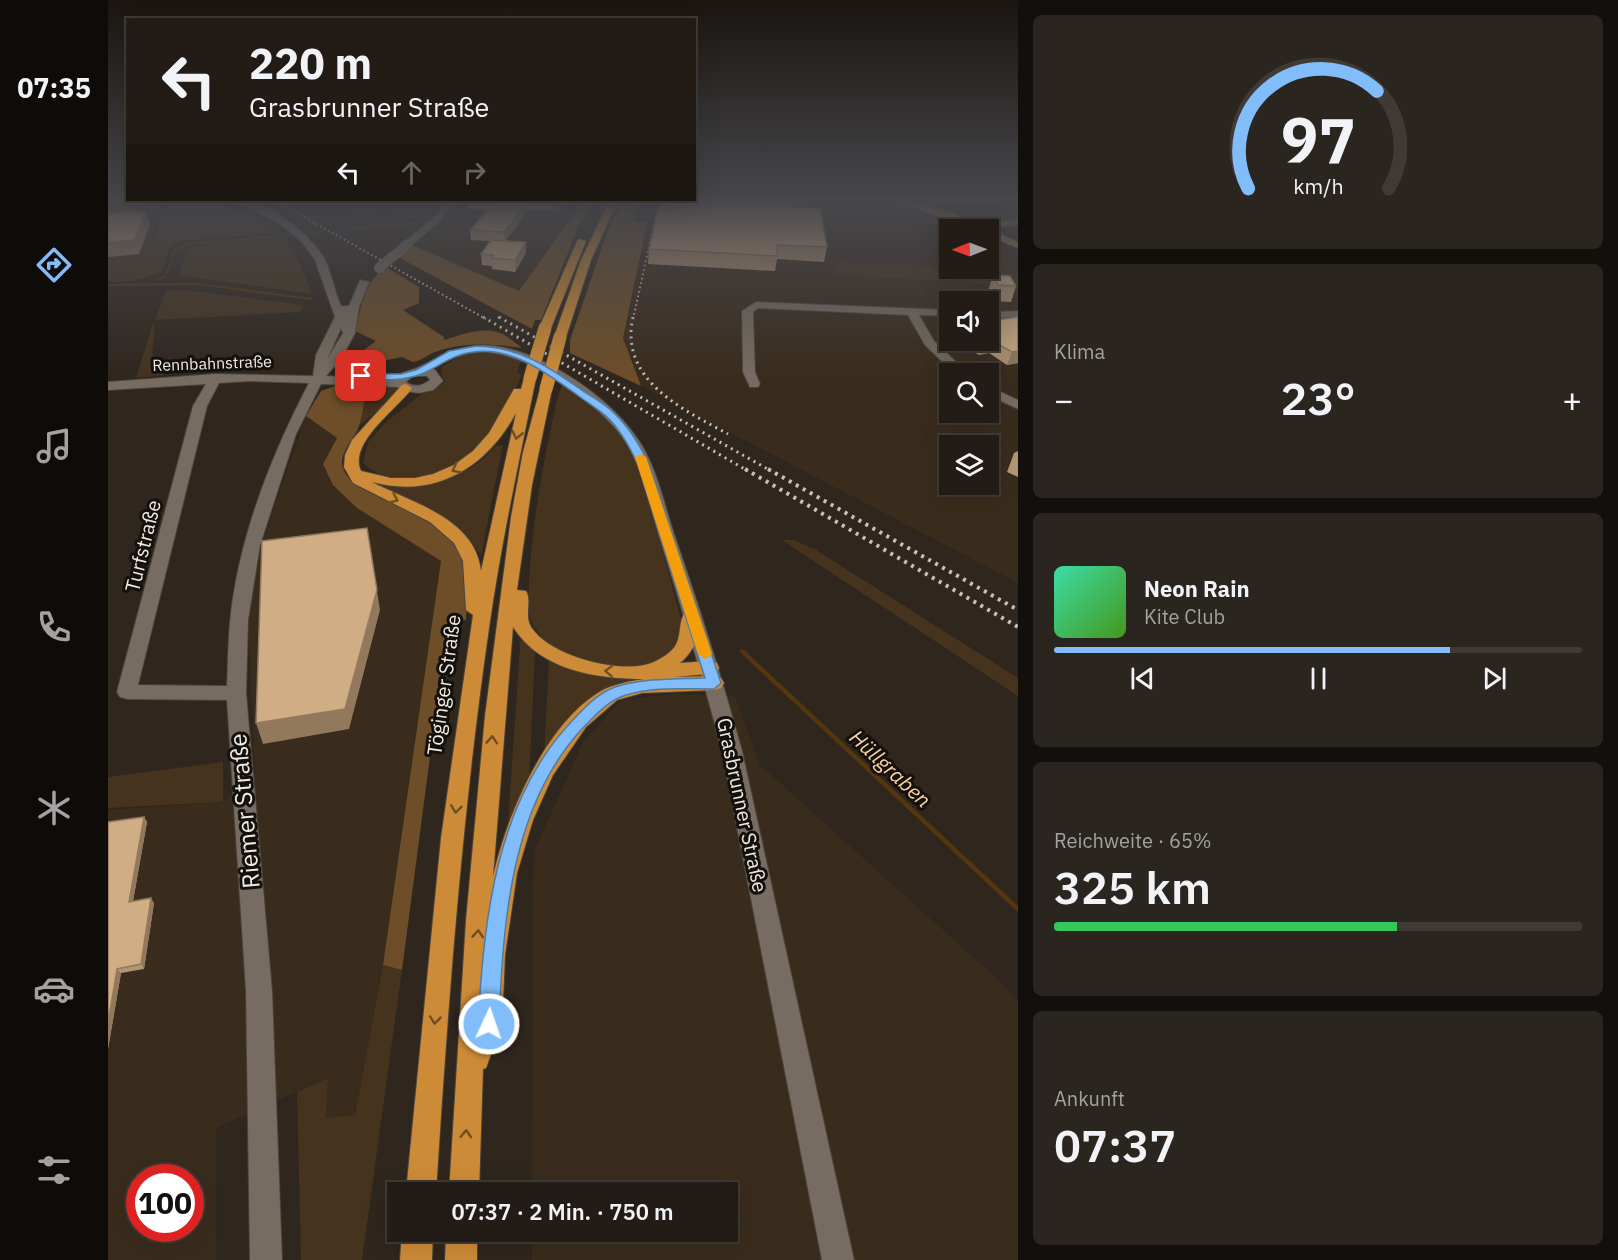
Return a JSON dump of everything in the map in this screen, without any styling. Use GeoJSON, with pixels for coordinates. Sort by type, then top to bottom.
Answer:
{"type":"FeatureCollection","features":[{"type":"Feature","properties":{"kind":"highway","name":"Töginger Straße"},"geometry":{"type":"LineString","coordinates":[[422,1182],[430,1065],[453,830],[480,626],[504,494],[530,378],[545,328],[573,261]]}},
{"type":"Feature","properties":{"kind":"highway"},"geometry":{"type":"LineString","coordinates":[[464,1182],[468,1076],[494,721],[513,558],[546,388],[560,337],[586,261]]}},
{"type":"Feature","properties":{"kind":"highway"},"geometry":{"type":"LineString","coordinates":[[351,464],[364,475],[391,483],[425,481],[458,469],[488,445],[511,411],[523,382],[530,378]]}},
{"type":"Feature","properties":{"kind":"highway"},"geometry":{"type":"LineString","coordinates":[[402,383],[381,416],[354,448],[351,464],[358,480],[436,519],[456,535],[472,564],[475,576],[474,604],[480,626]]}},
{"type":"Feature","properties":{"kind":"highway"},"geometry":{"type":"LineString","coordinates":[[381,416],[398,407],[421,389]]}},
{"type":"Feature","properties":{"kind":"highway"},"geometry":{"type":"LineString","coordinates":[[513,558],[522,581],[519,621],[532,640],[559,659],[576,666],[603,671],[645,671],[712,676]]}},
{"type":"Feature","properties":{"kind":"highway"},"geometry":{"type":"LineString","coordinates":[[645,671],[665,664],[681,653],[691,634],[692,616]]}},
{"type":"Feature","properties":{"kind":"highway"},"geometry":{"type":"LineString","coordinates":[[468,1076],[489,1024],[492,955],[507,863],[519,823],[534,787],[566,736],[592,708],[617,692],[712,676]]}},
{"type":"Feature","properties":{"kind":"highway"},"geometry":{"type":"LineString","coordinates":[[416,1260],[417,1242]]}},
{"type":"Feature","properties":{"kind":"highway"},"geometry":{"type":"LineString","coordinates":[[461,1260],[462,1242]]}},
{"type":"Feature","properties":{"kind":"street"},"geometry":{"type":"LineString","coordinates":[[320,261],[332,297],[349,333]]}},
{"type":"Feature","properties":{"kind":"street"},"geometry":{"type":"LineString","coordinates":[[379,268],[388,261]]}},
{"type":"Feature","properties":{"kind":"street","name":"Riemer Straße"},"geometry":{"type":"LineString","coordinates":[[267,1260],[259,991],[236,693],[239,620],[252,546],[289,434],[315,383],[334,359],[349,333],[354,307],[363,282],[353,292],[331,337],[322,356],[315,383]]}},
{"type":"Feature","properties":{"kind":"street"},"geometry":{"type":"LineString","coordinates":[[331,337],[329,306],[332,297]]}},
{"type":"Feature","properties":{"kind":"street"},"geometry":{"type":"LineString","coordinates":[[754,384],[749,372],[747,311],[756,304],[939,313]]}},
{"type":"Feature","properties":{"kind":"street"},"geometry":{"type":"LineString","coordinates":[[912,312],[928,343],[951,363]]}},
{"type":"Feature","properties":{"kind":"street"},"geometry":{"type":"LineString","coordinates":[[999,315],[1018,314]]}},
{"type":"Feature","properties":{"kind":"street"},"geometry":{"type":"LineString","coordinates":[[919,327],[923,322],[939,316]]}},
{"type":"Feature","properties":{"kind":"street","name":"Grasbrunner Straße"},"geometry":{"type":"LineString","coordinates":[[429,369],[452,353],[476,348],[512,352],[562,380],[616,420],[632,440],[644,465],[712,676],[738,779],[838,1260]]}},
{"type":"Feature","properties":{"kind":"street"},"geometry":{"type":"LineString","coordinates":[[334,359],[340,369],[361,376]]}},
{"type":"Feature","properties":{"kind":"street"},"geometry":{"type":"LineString","coordinates":[[421,389],[432,386],[437,381],[429,369]]}},
{"type":"Feature","properties":{"kind":"street","name":"Rennbahnstraße"},"geometry":{"type":"LineString","coordinates":[[108,386],[215,378],[315,383],[402,383],[429,369]]}},
{"type":"Feature","properties":{"kind":"street","name":"Rennbahnstraße"},"geometry":{"type":"LineString","coordinates":[[315,383],[327,376],[361,376],[402,383],[421,389]]}},
{"type":"Feature","properties":{"kind":"street","name":"Turfstraße"},"geometry":{"type":"LineString","coordinates":[[215,378],[200,406],[127,692],[236,693]]}},
{"type":"Feature","properties":{"kind":"street"},"geometry":{"type":"LineString","coordinates":[[999,396],[1018,405]]}},
{"type":"Feature","properties":{"kind":"shaded area"},"geometry":{"type":"Polygon","coordinates":[[[108,261],[166,261],[162,272],[132,281],[108,282],[108,261]]]}},
{"type":"Feature","properties":{"kind":"shaded area"},"geometry":{"type":"Polygon","coordinates":[[[184,261],[298,261],[311,294],[179,275],[184,261]]]}},
{"type":"Feature","properties":{"kind":"shaded area"},"geometry":{"type":"Polygon","coordinates":[[[405,261],[449,261],[519,291],[540,261],[565,261],[541,320],[535,320],[532,329],[405,261]]]}},
{"type":"Feature","properties":{"kind":"shaded area"},"geometry":{"type":"Polygon","coordinates":[[[448,261],[541,261],[519,292],[448,261]]]}},
{"type":"Feature","properties":{"kind":"shaded area"},"geometry":{"type":"Polygon","coordinates":[[[597,261],[639,261],[623,338],[641,386],[570,353],[570,340],[597,261]]]}},
{"type":"Feature","properties":{"kind":"shaded area"},"geometry":{"type":"Polygon","coordinates":[[[639,261],[939,261],[939,279],[999,279],[999,261],[1018,261],[1018,583],[641,386],[623,338],[639,261]]]}},
{"type":"Feature","properties":{"kind":"shaded area"},"geometry":{"type":"Polygon","coordinates":[[[839,261],[939,267],[939,279],[999,279],[999,270],[1018,271],[1018,285],[832,275],[839,261]]]}},
{"type":"Feature","properties":{"kind":"shaded area"},"geometry":{"type":"Polygon","coordinates":[[[386,267],[419,287],[419,303],[403,310],[444,337],[444,340],[484,330],[504,335],[522,348],[490,345],[459,346],[435,352],[413,362],[402,357],[372,363],[352,359],[376,341],[355,331],[368,287],[378,273],[386,267]]]}},
{"type":"Feature","properties":{"kind":"shaded area"},"geometry":{"type":"Polygon","coordinates":[[[185,290],[303,305],[300,312],[155,320],[166,291],[185,290]]]}},
{"type":"Feature","properties":{"kind":"shaded area"},"geometry":{"type":"Polygon","coordinates":[[[153,323],[155,330],[152,353],[164,375],[136,378],[153,323]]]}},
{"type":"Feature","properties":{"kind":"shaded area"},"geometry":{"type":"Polygon","coordinates":[[[485,352],[505,354],[521,360],[517,372],[522,374],[499,423],[481,448],[437,473],[412,480],[387,477],[363,463],[368,442],[385,423],[424,392],[445,382],[441,373],[442,367],[463,354],[485,352]]]}},
{"type":"Feature","properties":{"kind":"shaded area"},"geometry":{"type":"Polygon","coordinates":[[[341,383],[394,386],[399,389],[398,394],[359,426],[366,390],[335,386],[341,383]]]}},
{"type":"Feature","properties":{"kind":"shaded area"},"geometry":{"type":"Polygon","coordinates":[[[562,385],[597,408],[623,432],[638,463],[685,633],[676,648],[662,659],[626,666],[585,661],[549,644],[537,630],[529,614],[530,565],[536,512],[552,420],[562,385]]]}},
{"type":"Feature","properties":{"kind":"shaded area"},"geometry":{"type":"Polygon","coordinates":[[[335,386],[366,390],[359,426],[343,458],[342,463],[347,476],[361,487],[443,528],[459,543],[468,567],[466,620],[448,620],[402,970],[383,965],[441,561],[357,508],[333,485],[323,464],[337,438],[306,416],[321,391],[335,386]]]}},
{"type":"Feature","properties":{"kind":"shaded area"},"geometry":{"type":"Polygon","coordinates":[[[306,416],[337,438],[323,464],[357,508],[441,561],[383,965],[355,1115],[326,1119],[327,1078],[216,1128],[216,1260],[108,1260],[108,810],[223,802],[255,774],[248,620],[261,547],[306,416]]]}},
{"type":"Feature","properties":{"kind":"shaded area"},"geometry":{"type":"Polygon","coordinates":[[[503,445],[481,556],[470,541],[445,518],[416,502],[367,482],[370,480],[404,485],[438,481],[469,469],[495,446],[503,445]]]}},
{"type":"Feature","properties":{"kind":"shaded area"},"geometry":{"type":"Polygon","coordinates":[[[782,540],[794,540],[816,550],[1018,678],[1018,696],[782,540]]]}},
{"type":"Feature","properties":{"kind":"shaded area"},"geometry":{"type":"Polygon","coordinates":[[[521,632],[535,650],[529,787],[506,852],[521,632]]]}},
{"type":"Feature","properties":{"kind":"shaded area"},"geometry":{"type":"Polygon","coordinates":[[[549,659],[588,675],[631,679],[631,682],[544,755],[549,659]]]}},
{"type":"Feature","properties":{"kind":"shaded area"},"geometry":{"type":"Polygon","coordinates":[[[671,694],[735,696],[760,765],[994,976],[1018,1001],[1018,1260],[532,1260],[532,1242],[738,1242],[738,1182],[532,1182],[534,851],[584,740],[622,700],[671,694]]]}},
{"type":"Feature","properties":{"kind":"shaded area"},"geometry":{"type":"Polygon","coordinates":[[[223,762],[223,802],[108,808],[108,777],[223,762]]]}},
{"type":"Feature","properties":{"kind":"shaded area"},"geometry":{"type":"Polygon","coordinates":[[[383,965],[402,970],[362,1260],[301,1260],[297,1092],[328,1078],[326,1118],[355,1115],[383,965]]]}},
{"type":"Feature","properties":{"kind":"building"},"geometry":{"type":"Polygon","coordinates":[[[999,275],[1010,276],[1016,286],[998,285],[995,279],[999,279],[999,275]]]}},
{"type":"Feature","properties":{"kind":"building"},"geometry":{"type":"Polygon","coordinates":[[[1018,317],[1018,351],[1012,352],[999,344],[999,320],[1018,317]]]}},
{"type":"Feature","properties":{"kind":"building"},"geometry":{"type":"Polygon","coordinates":[[[367,528],[377,590],[345,709],[256,723],[262,541],[367,528]]]}},
{"type":"Feature","properties":{"kind":"building"},"geometry":{"type":"Polygon","coordinates":[[[144,817],[129,902],[151,898],[141,964],[117,969],[108,1024],[108,822],[144,817]]]}},
{"type":"Feature","properties":{"kind":"waterway"},"geometry":{"type":"LineString","coordinates":[[160,279],[166,276],[171,261]]}},
{"type":"Feature","properties":{"kind":"waterway","name":"Hüllgraben"},"geometry":{"type":"LineString","coordinates":[[108,285],[198,284],[311,299]]}},
{"type":"Feature","properties":{"kind":"waterway","name":"Hüllgraben"},"geometry":{"type":"LineString","coordinates":[[742,651],[760,668]]}},
{"type":"Feature","properties":{"kind":"waterway","name":"Hüllgraben"},"geometry":{"type":"LineString","coordinates":[[759,667],[1018,909]]}},
{"type":"Feature","properties":{"kind":"railway"},"geometry":{"type":"LineString","coordinates":[[382,261],[486,319]]}},
{"type":"Feature","properties":{"kind":"railway"},"geometry":{"type":"LineString","coordinates":[[633,319],[646,261]]}},
{"type":"Feature","properties":{"kind":"railway"},"geometry":{"type":"LineString","coordinates":[[483,317],[748,471]]}},
{"type":"Feature","properties":{"kind":"railway"},"geometry":{"type":"LineString","coordinates":[[499,317],[771,471]]}},
{"type":"Feature","properties":{"kind":"railway"},"geometry":{"type":"LineString","coordinates":[[633,317],[631,339],[635,358],[645,375],[674,403],[728,434]]}},
{"type":"Feature","properties":{"kind":"railway"},"geometry":{"type":"LineString","coordinates":[[745,469],[1018,627]]}},
{"type":"Feature","properties":{"kind":"railway"},"geometry":{"type":"LineString","coordinates":[[768,469],[1018,610]]}},
{"type":"Feature","properties":{"kind":"slow traffic"},"geometry":{"type":"LineString","coordinates":[[641,457],[705,654]]}},
{"type":"Feature","properties":{"kind":"route"},"geometry":{"type":"LineString","coordinates":[[361,376],[402,377],[409,373],[419,372],[452,353],[476,348],[498,349],[524,357],[562,380],[609,414],[622,426],[640,454],[714,683],[651,685],[617,692],[592,708],[566,736],[534,787],[519,823],[507,863],[498,905],[492,955],[489,1024]]}}]}
